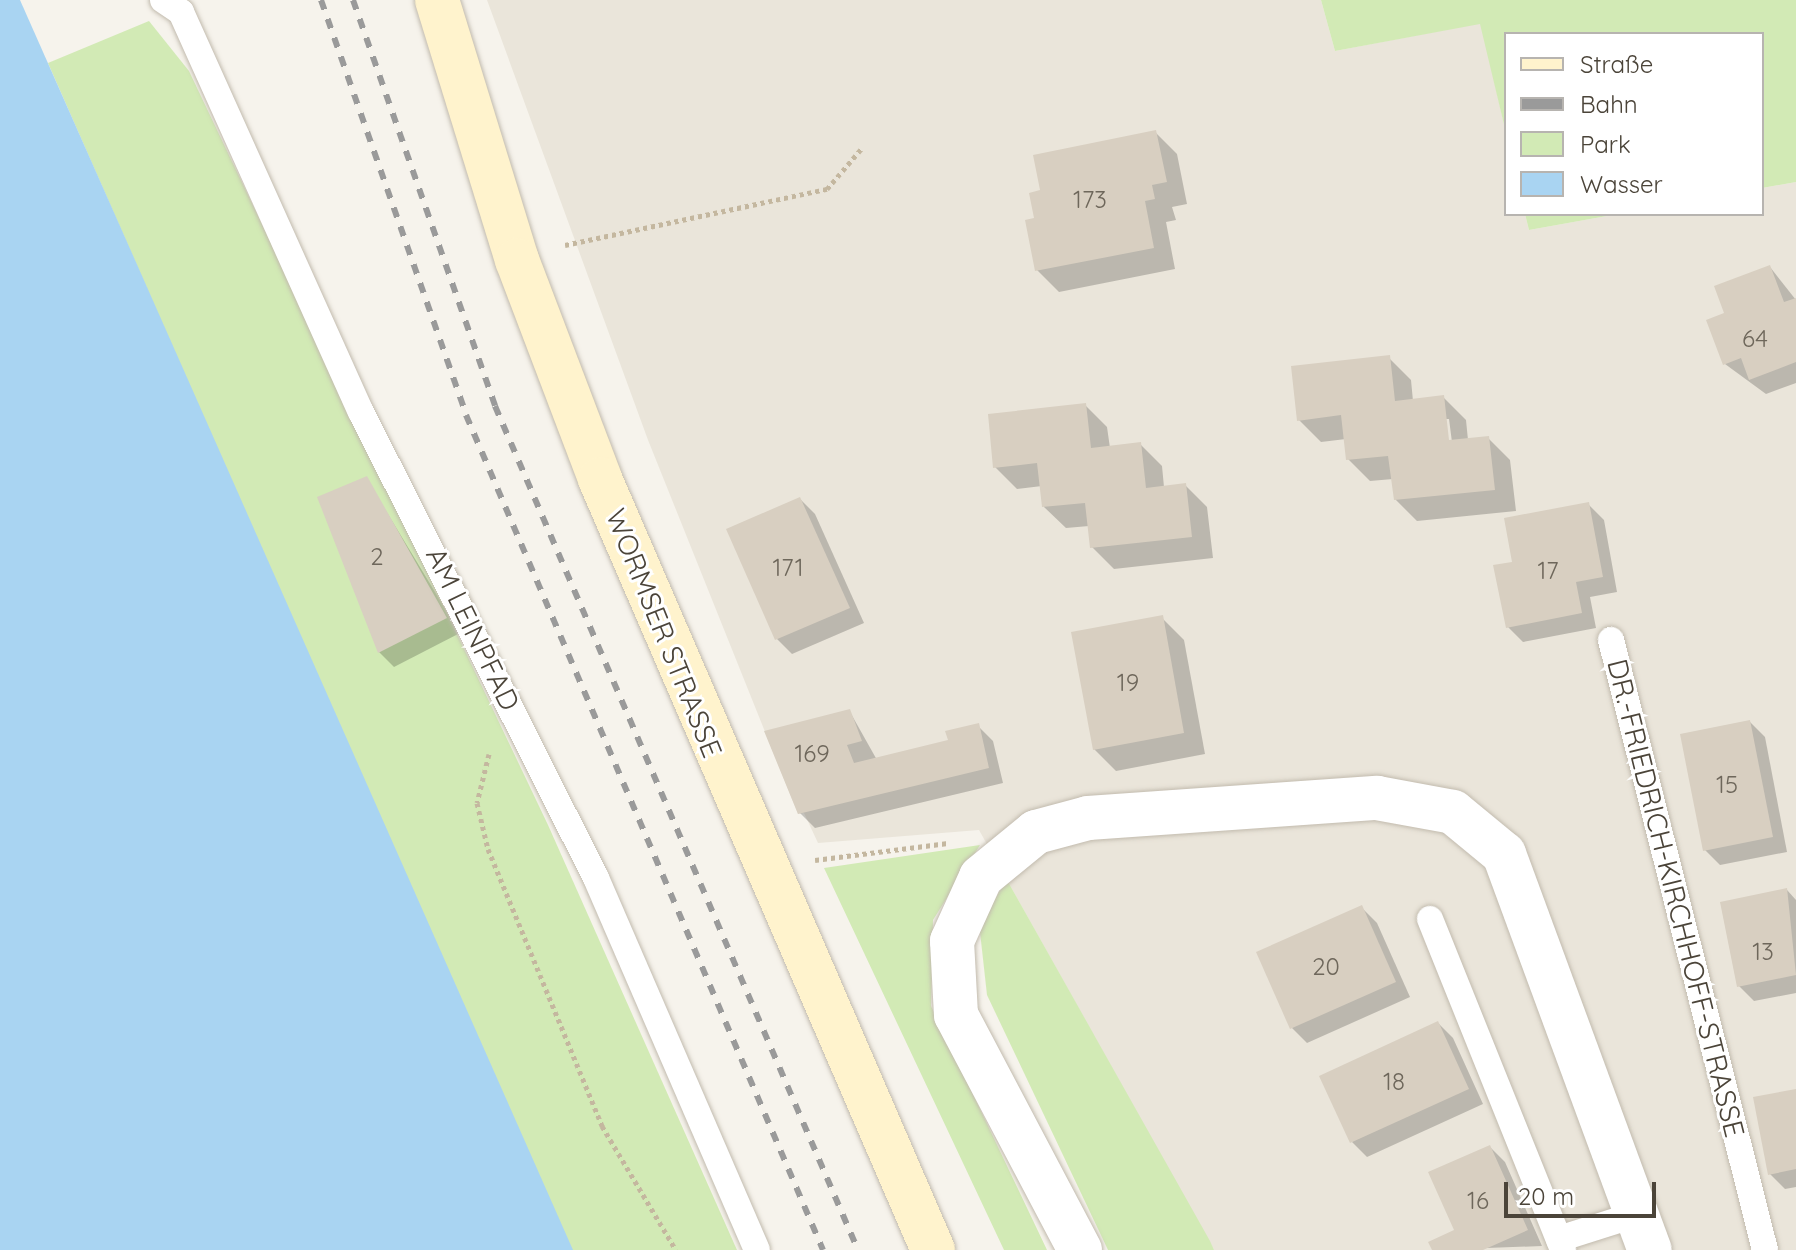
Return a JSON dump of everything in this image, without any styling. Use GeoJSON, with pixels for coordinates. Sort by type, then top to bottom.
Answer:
{"type":"FeatureCollection","features":[{"type":"Feature","properties":{"kind":"main road","name":"WORMSER STRASSE"},"geometry":{"type":"LineString","coordinates":[[437,0],[517,260],[600,479],[933,1250]]}},
{"type":"Feature","properties":{"kind":"street"},"geometry":{"type":"LineString","coordinates":[[1080,1250],[956,1015],[952,941],[966,903],[1000,856],[1036,832],[1134,810],[1377,798],[1453,812],[1487,834],[1504,854],[1551,969],[1644,1232]]}},
{"type":"Feature","properties":{"kind":"lane","name":"AM LEINPFAD"},"geometry":{"type":"LineString","coordinates":[[172,6],[361,412],[596,878],[757,1250]]}},
{"type":"Feature","properties":{"kind":"lane","name":"DR.-FRIEDRICH-KIRCHHOFF-STRASSE"},"geometry":{"type":"LineString","coordinates":[[1611,640],[1765,1250]]}},
{"type":"Feature","properties":{"kind":"lane"},"geometry":{"type":"LineString","coordinates":[[1430,919],[1561,1244],[1644,1232]]}},
{"type":"Feature","properties":{"kind":"path"},"geometry":{"type":"LineString","coordinates":[[565,245],[827,189],[862,148]]}},
{"type":"Feature","properties":{"kind":"path"},"geometry":{"type":"LineString","coordinates":[[511,706],[498,716],[477,803],[488,849],[602,1126],[676,1250]]}},
{"type":"Feature","properties":{"kind":"path"},"geometry":{"type":"LineString","coordinates":[[832,858],[957,842]]}},
{"type":"Feature","properties":{"kind":"shaded area"},"geometry":{"type":"Polygon","coordinates":[[[487,0],[1321,0],[1335,51],[1481,23],[1504,124],[1504,216],[1526,216],[1529,230],[1607,216],[1764,216],[1764,188],[1796,182],[1796,1250],[1214,1250],[979,830],[818,843],[804,813],[798,814],[648,440],[487,0]]]}},
{"type":"Feature","properties":{"kind":"green space"},"geometry":{"type":"Polygon","coordinates":[[[1321,0],[1796,0],[1796,182],[1764,188],[1764,32],[1504,32],[1504,125],[1480,24],[1335,51],[1321,0]]]}},
{"type":"Feature","properties":{"kind":"green space"},"geometry":{"type":"Polygon","coordinates":[[[149,21],[189,71],[548,825],[737,1250],[569,1250],[48,63],[149,21]]]}},
{"type":"Feature","properties":{"kind":"green space"},"geometry":{"type":"Polygon","coordinates":[[[1526,216],[1607,216],[1529,230],[1526,216]]]}},
{"type":"Feature","properties":{"kind":"green space"},"geometry":{"type":"Polygon","coordinates":[[[980,845],[933,920],[931,1006],[1047,1250],[1004,1250],[824,868],[980,845]]]}},
{"type":"Feature","properties":{"kind":"green space"},"geometry":{"type":"Polygon","coordinates":[[[1007,880],[1214,1250],[1108,1250],[987,995],[979,923],[1007,880]]]}},
{"type":"Feature","properties":{"kind":"water"},"geometry":{"type":"Polygon","coordinates":[[[0,0],[20,0],[573,1250],[0,1250],[0,0]]]}},
{"type":"Feature","properties":{"kind":"building"},"geometry":{"type":"Polygon","coordinates":[[[1156,130],[1167,182],[1152,185],[1155,199],[1145,201],[1154,248],[1035,271],[1025,220],[1034,218],[1029,193],[1040,190],[1033,155],[1156,130]]]}},
{"type":"Feature","properties":{"kind":"building"},"geometry":{"type":"Polygon","coordinates":[[[1770,265],[1784,302],[1796,298],[1796,362],[1749,380],[1741,358],[1723,365],[1706,320],[1724,313],[1714,286],[1770,265]]]}},
{"type":"Feature","properties":{"kind":"building"},"geometry":{"type":"Polygon","coordinates":[[[1390,355],[1395,401],[1444,395],[1449,440],[1489,436],[1495,490],[1394,500],[1388,456],[1346,460],[1341,415],[1297,421],[1291,366],[1390,355]]]}},
{"type":"Feature","properties":{"kind":"building"},"geometry":{"type":"Polygon","coordinates":[[[1086,403],[1091,448],[1141,442],[1146,488],[1186,483],[1192,537],[1090,548],[1085,503],[1042,507],[1037,463],[993,468],[988,414],[1086,403]]]}},
{"type":"Feature","properties":{"kind":"building"},"geometry":{"type":"Polygon","coordinates":[[[367,476],[447,618],[378,653],[317,497],[367,476]]]}},
{"type":"Feature","properties":{"kind":"building"},"geometry":{"type":"Polygon","coordinates":[[[800,497],[850,608],[775,640],[726,529],[800,497]]]}},
{"type":"Feature","properties":{"kind":"building"},"geometry":{"type":"Polygon","coordinates":[[[1589,502],[1603,577],[1576,582],[1582,613],[1506,628],[1493,565],[1512,562],[1504,518],[1589,502]]]}},
{"type":"Feature","properties":{"kind":"building"},"geometry":{"type":"Polygon","coordinates":[[[1163,615],[1184,733],[1093,750],[1071,632],[1163,615]]]}},
{"type":"Feature","properties":{"kind":"building"},"geometry":{"type":"Polygon","coordinates":[[[850,709],[862,741],[847,745],[854,763],[948,740],[945,731],[979,723],[989,768],[798,814],[764,731],[850,709]]]}},
{"type":"Feature","properties":{"kind":"building"},"geometry":{"type":"Polygon","coordinates":[[[1750,720],[1773,837],[1703,851],[1680,734],[1750,720]]]}},
{"type":"Feature","properties":{"kind":"building"},"geometry":{"type":"Polygon","coordinates":[[[1787,888],[1796,975],[1737,987],[1720,902],[1787,888]]]}},
{"type":"Feature","properties":{"kind":"building"},"geometry":{"type":"Polygon","coordinates":[[[1362,905],[1396,982],[1290,1029],[1256,952],[1362,905]]]}},
{"type":"Feature","properties":{"kind":"building"},"geometry":{"type":"Polygon","coordinates":[[[1438,1021],[1469,1089],[1350,1143],[1319,1076],[1438,1021]]]}},
{"type":"Feature","properties":{"kind":"building"},"geometry":{"type":"Polygon","coordinates":[[[1796,1089],[1796,1169],[1768,1175],[1753,1097],[1796,1089]]]}},
{"type":"Feature","properties":{"kind":"building"},"geometry":{"type":"Polygon","coordinates":[[[1490,1145],[1528,1230],[1483,1250],[1432,1250],[1428,1242],[1454,1230],[1428,1172],[1490,1145]]]}},
{"type":"Feature","properties":{"kind":"railway"},"geometry":{"type":"LineString","coordinates":[[321,0],[466,415],[823,1250]]}},
{"type":"Feature","properties":{"kind":"railway"},"geometry":{"type":"LineString","coordinates":[[353,0],[495,406],[858,1250]]}}]}
